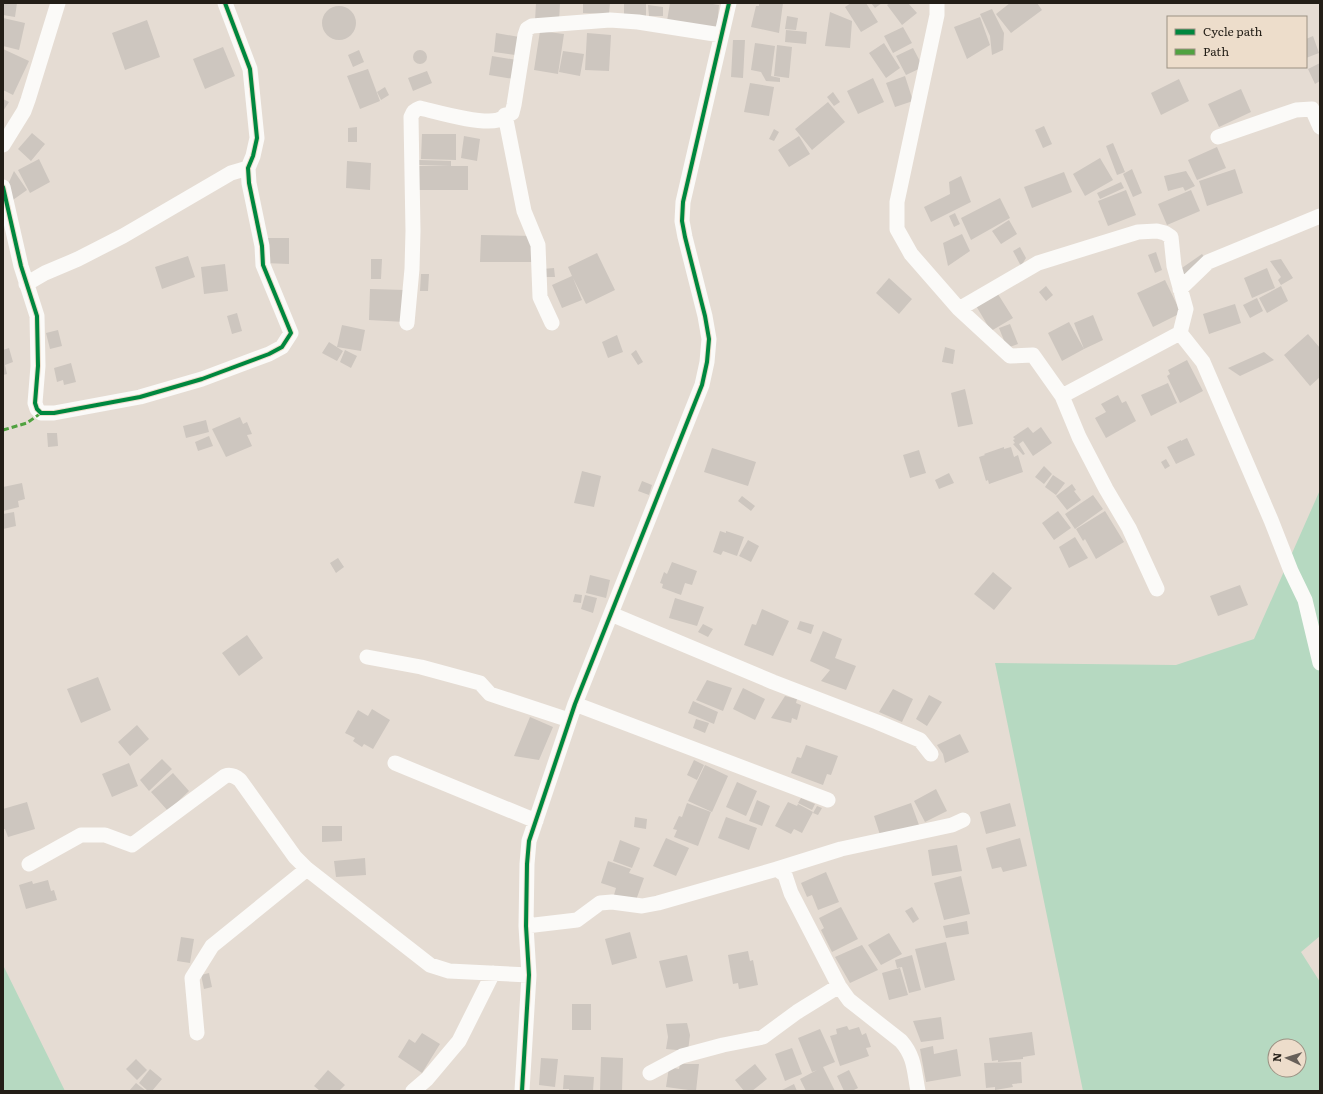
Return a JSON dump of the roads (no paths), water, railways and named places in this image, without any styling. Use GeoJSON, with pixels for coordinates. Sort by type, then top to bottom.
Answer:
{"type":"FeatureCollection","features":[{"type":"Feature","properties":{"kind":"street"},"geometry":{"type":"LineString","coordinates":[[3,145],[24,111],[58,3]]}},
{"type":"Feature","properties":{"kind":"street"},"geometry":{"type":"LineString","coordinates":[[3,187],[21,266],[37,316],[38,366],[35,403],[41,414],[54,414],[140,397],[202,380],[269,354],[282,347],[291,333],[263,265],[262,246],[248,168],[253,156],[257,138],[250,69],[225,3]]}},
{"type":"Feature","properties":{"kind":"street"},"geometry":{"type":"LineString","coordinates":[[522,1091],[530,975],[526,926],[529,841],[574,704],[702,386],[707,362],[709,339],[706,316],[685,237],[682,221],[683,202],[729,3]]}},
{"type":"Feature","properties":{"kind":"street"},"geometry":{"type":"LineString","coordinates":[[937,3],[937,15],[897,202],[897,229],[910,254],[959,309],[1010,356],[1033,355],[1062,396],[1079,437],[1106,489],[1129,528],[1157,590]]}},
{"type":"Feature","properties":{"kind":"street"},"geometry":{"type":"LineString","coordinates":[[407,323],[412,269],[413,231],[411,117],[413,112],[420,108],[459,117],[491,121],[501,119],[505,115],[512,112],[525,35],[527,29],[532,26],[610,20],[638,22],[721,35]]}},
{"type":"Feature","properties":{"kind":"street"},"geometry":{"type":"LineString","coordinates":[[1218,137],[1296,110],[1312,109],[1320,127]]}},
{"type":"Feature","properties":{"kind":"street"},"geometry":{"type":"LineString","coordinates":[[505,115],[524,211],[538,245],[540,297],[552,323]]}},
{"type":"Feature","properties":{"kind":"street"},"geometry":{"type":"LineString","coordinates":[[26,284],[45,273],[78,259],[129,232],[231,173],[248,168]]}},
{"type":"Feature","properties":{"kind":"street"},"geometry":{"type":"LineString","coordinates":[[1180,289],[1208,262],[1320,216]]}},
{"type":"Feature","properties":{"kind":"street"},"geometry":{"type":"LineString","coordinates":[[959,309],[1038,263],[1138,232],[1161,232],[1171,237],[1174,266],[1186,309],[1180,332],[1062,396]]}},
{"type":"Feature","properties":{"kind":"street"},"geometry":{"type":"LineString","coordinates":[[1180,332],[1203,362],[1291,571],[1305,600],[1320,663]]}},
{"type":"Feature","properties":{"kind":"street"},"geometry":{"type":"LineString","coordinates":[[611,614],[773,682],[920,740],[931,754]]}},
{"type":"Feature","properties":{"kind":"street"},"geometry":{"type":"LineString","coordinates":[[366,657],[421,667],[480,683],[490,694],[570,720]]}},
{"type":"Feature","properties":{"kind":"street"},"geometry":{"type":"LineString","coordinates":[[574,704],[828,800]]}},
{"type":"Feature","properties":{"kind":"street"},"geometry":{"type":"LineString","coordinates":[[395,763],[536,821]]}},
{"type":"Feature","properties":{"kind":"street"},"geometry":{"type":"LineString","coordinates":[[29,864],[81,835],[105,835],[132,845],[225,776],[235,776],[240,780],[295,857],[307,869],[430,965],[449,971],[530,975]]}},
{"type":"Feature","properties":{"kind":"street"},"geometry":{"type":"LineString","coordinates":[[526,926],[577,920],[600,903],[612,902],[642,906],[658,903],[841,849],[952,825],[963,820]]}},
{"type":"Feature","properties":{"kind":"street"},"geometry":{"type":"LineString","coordinates":[[197,1033],[192,978],[212,946],[307,869]]}},
{"type":"Feature","properties":{"kind":"street"},"geometry":{"type":"LineString","coordinates":[[777,869],[785,875],[791,893],[838,986],[849,1000],[901,1041],[908,1049],[912,1060],[918,1091]]}},
{"type":"Feature","properties":{"kind":"street"},"geometry":{"type":"LineString","coordinates":[[413,1091],[427,1079],[458,1041],[493,973]]}},
{"type":"Feature","properties":{"kind":"street"},"geometry":{"type":"LineString","coordinates":[[650,1073],[682,1056],[763,1036],[838,986]]}}]}
